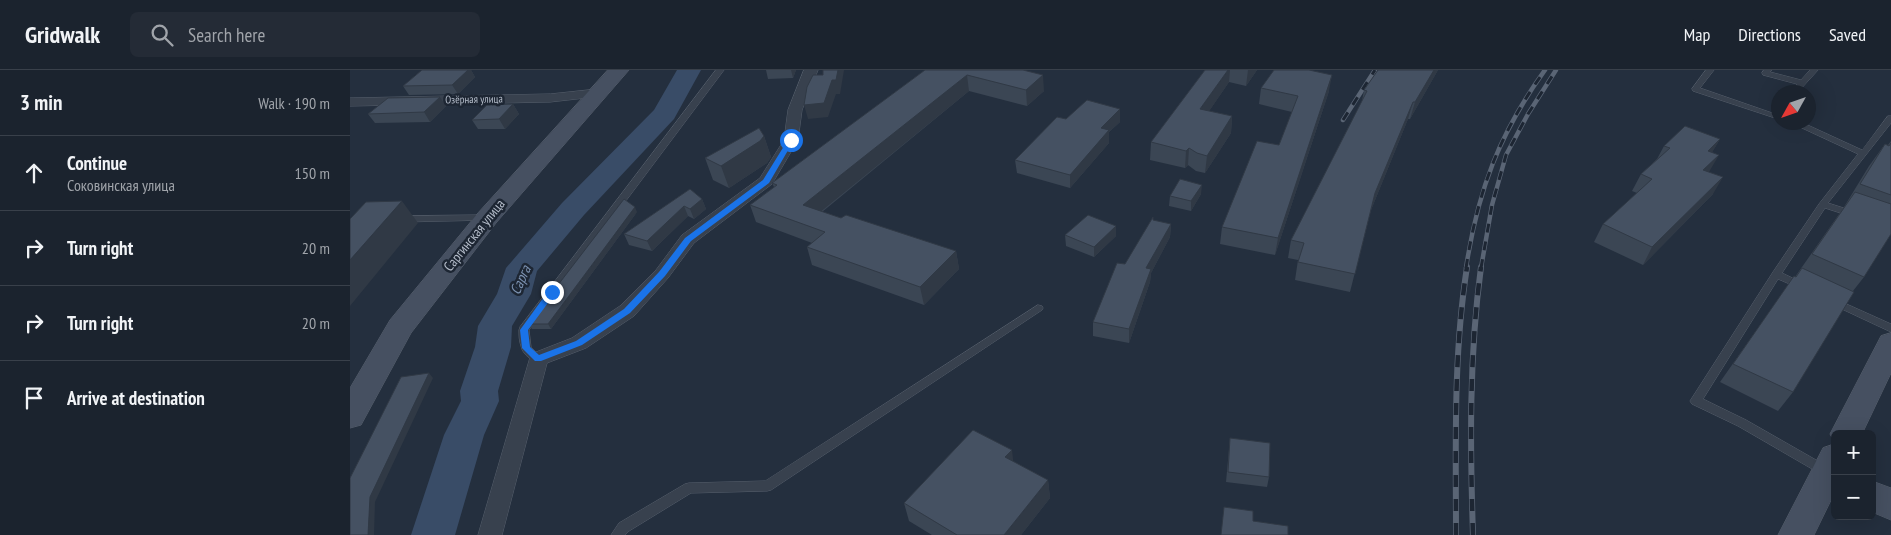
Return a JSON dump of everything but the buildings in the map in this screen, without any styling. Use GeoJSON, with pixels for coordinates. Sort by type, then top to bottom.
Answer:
{"type":"FeatureCollection","features":[{"type":"Feature","properties":{"kind":"street","name":"Саргинская улица"},"geometry":{"type":"LineString","coordinates":[[350,416],[400,327],[487,218],[619,70]]}},
{"type":"Feature","properties":{"kind":"street"},"geometry":{"type":"LineString","coordinates":[[490,535],[538,359],[579,343],[627,311],[662,274],[688,240],[766,181],[791,140],[795,110],[811,70]]}},
{"type":"Feature","properties":{"kind":"street","name":"Озёрная улица"},"geometry":{"type":"LineString","coordinates":[[350,102],[550,98],[598,93]]}},
{"type":"Feature","properties":{"kind":"street"},"geometry":{"type":"LineString","coordinates":[[1848,430],[1891,343]]}},
{"type":"Feature","properties":{"kind":"street"},"geometry":{"type":"LineString","coordinates":[[1796,535],[1831,471]]}},
{"type":"Feature","properties":{"kind":"street"},"geometry":{"type":"LineString","coordinates":[[1876,497],[1891,505]]}},
{"type":"Feature","properties":{"kind":"lane"},"geometry":{"type":"LineString","coordinates":[[538,359],[526,348],[524,330],[720,70]]}},
{"type":"Feature","properties":{"kind":"lane"},"geometry":{"type":"LineString","coordinates":[[1710,70],[1696,89],[1771,112]]}},
{"type":"Feature","properties":{"kind":"lane"},"geometry":{"type":"LineString","coordinates":[[1765,74],[1802,84],[1814,70]]}},
{"type":"Feature","properties":{"kind":"lane"},"geometry":{"type":"LineString","coordinates":[[1831,468],[1696,401],[1776,274],[1823,204],[1891,118]]}},
{"type":"Feature","properties":{"kind":"lane"},"geometry":{"type":"LineString","coordinates":[[1811,130],[1863,153]]}},
{"type":"Feature","properties":{"kind":"lane"},"geometry":{"type":"LineString","coordinates":[[1823,204],[1860,217]]}},
{"type":"Feature","properties":{"kind":"lane"},"geometry":{"type":"LineString","coordinates":[[395,220],[487,218]]}},
{"type":"Feature","properties":{"kind":"lane"},"geometry":{"type":"LineString","coordinates":[[1776,274],[1810,290]]}},
{"type":"Feature","properties":{"kind":"lane"},"geometry":{"type":"LineString","coordinates":[[1827,298],[1891,328]]}},
{"type":"Feature","properties":{"kind":"lane"},"geometry":{"type":"LineString","coordinates":[[617,535],[624,527],[690,488],[767,486],[1038,308]]}},
{"type":"Feature","properties":{"kind":"waterway","name":"Сарга"},"geometry":{"type":"LineString","coordinates":[[433,535],[464,435],[480,401],[479,391],[493,347],[495,326],[514,294],[522,268],[573,209],[665,114],[689,70]]}},
{"type":"Feature","properties":{"kind":"railway"},"geometry":{"type":"LineString","coordinates":[[1343,120],[1375,70]]}},
{"type":"Feature","properties":{"kind":"railway"},"geometry":{"type":"LineString","coordinates":[[1466,268],[1477,213],[1493,164],[1515,117],[1545,70]]}},
{"type":"Feature","properties":{"kind":"railway"},"geometry":{"type":"LineString","coordinates":[[1481,268],[1492,205],[1506,155],[1528,114],[1556,70]]}},
{"type":"Feature","properties":{"kind":"railway"},"geometry":{"type":"LineString","coordinates":[[1456,535],[1457,367],[1467,267]]}},
{"type":"Feature","properties":{"kind":"railway"},"geometry":{"type":"LineString","coordinates":[[1473,535],[1471,468],[1472,367],[1481,267]]}},
{"type":"Feature","properties":{"kind":"route"},"geometry":{"type":"LineString","coordinates":[[552,292],[524,330],[526,348],[538,359],[579,343],[627,311],[662,274],[688,240],[766,181],[791,140]]}}]}
